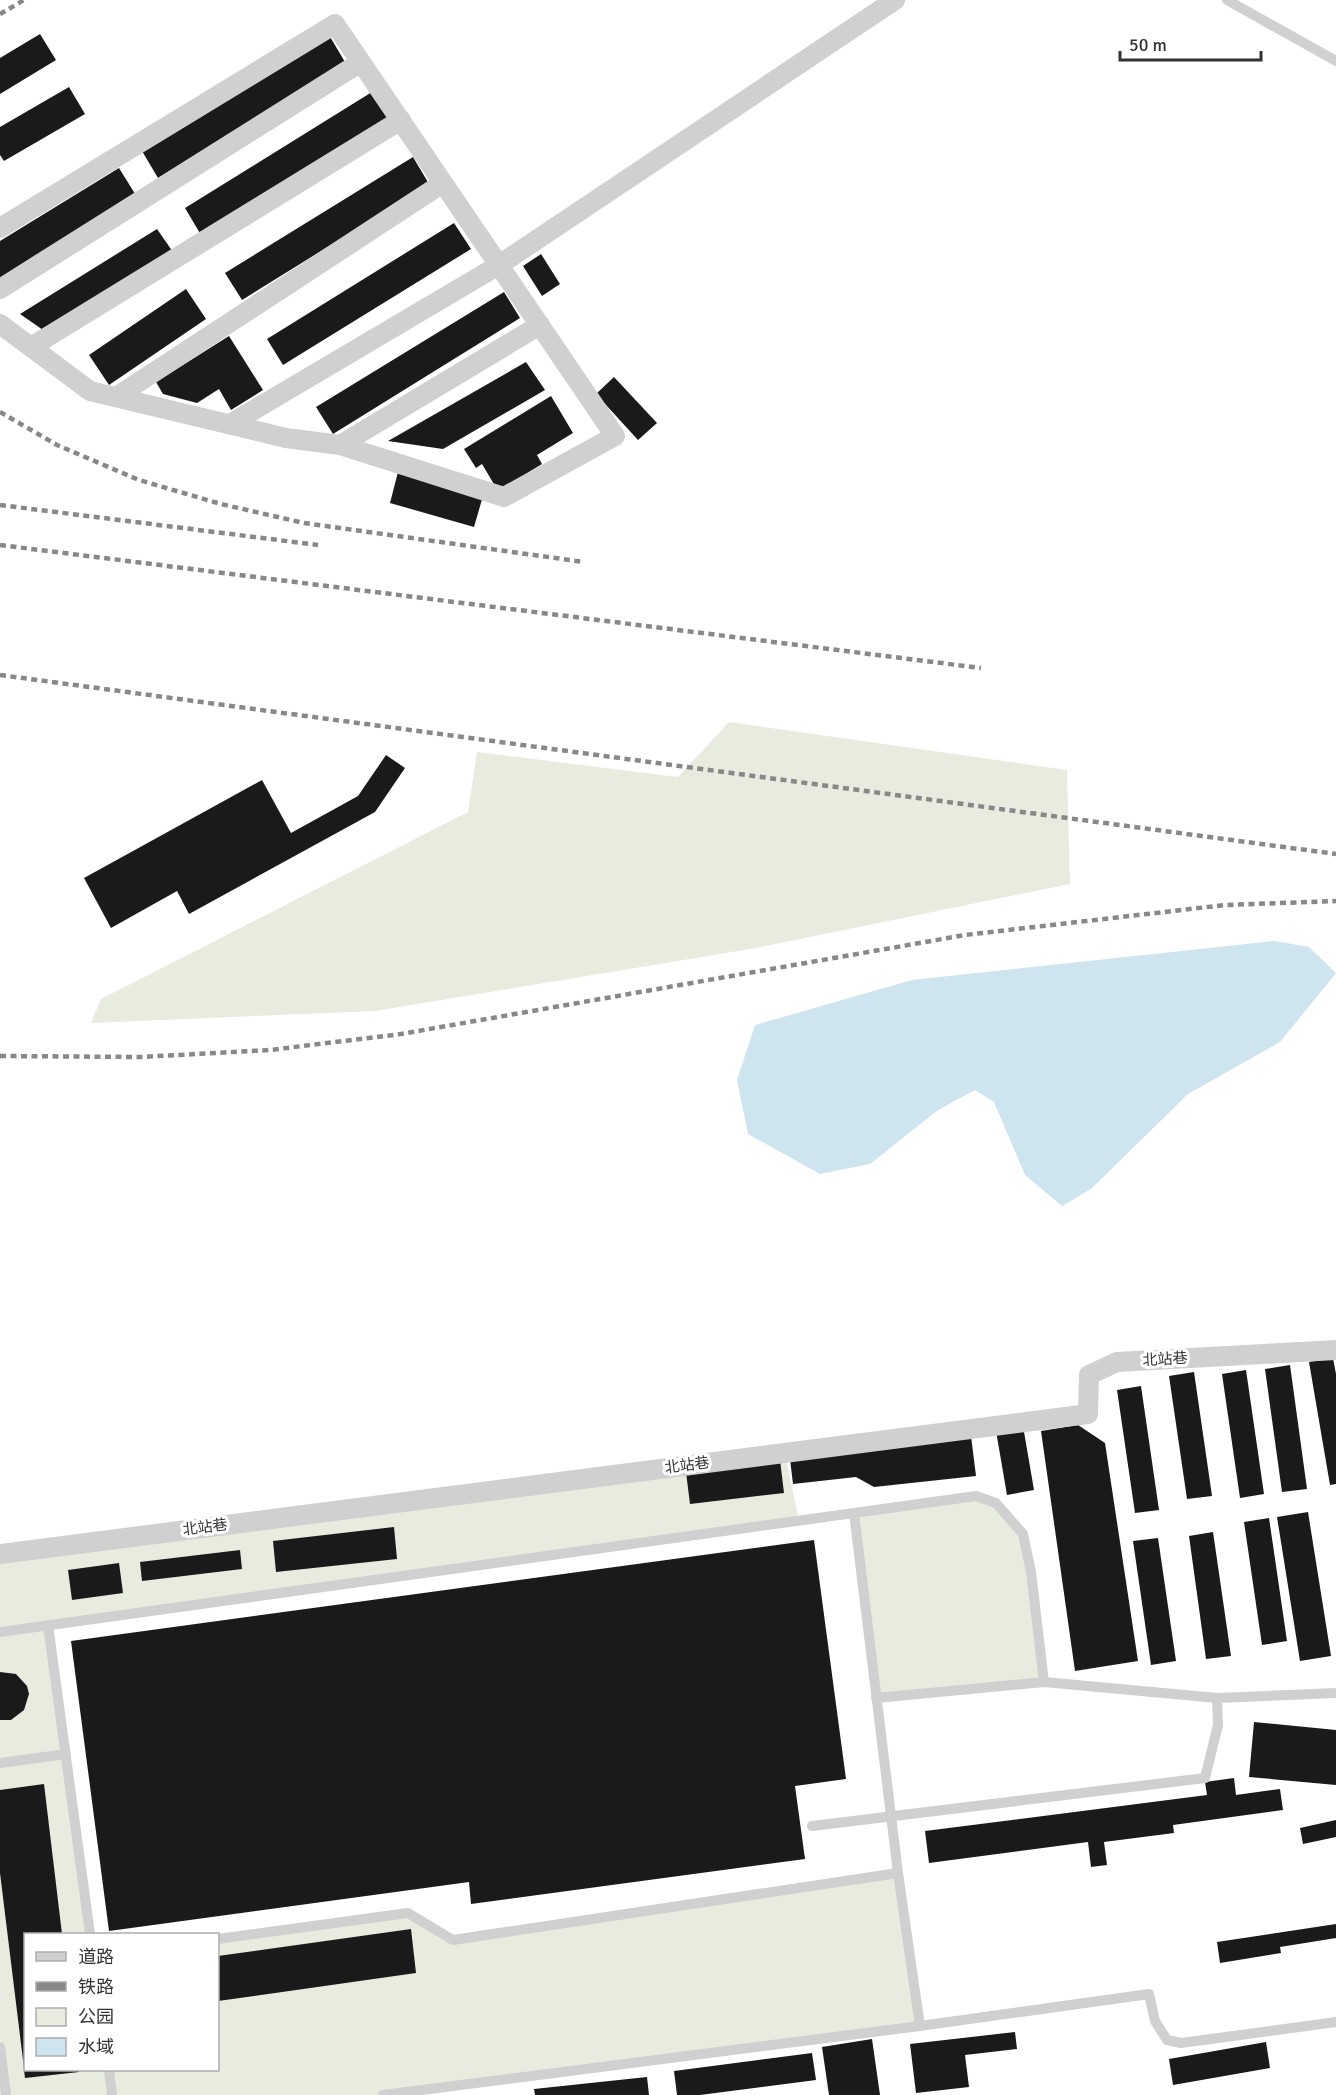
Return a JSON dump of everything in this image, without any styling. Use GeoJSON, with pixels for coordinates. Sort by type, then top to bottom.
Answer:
{"type":"FeatureCollection","features":[{"type":"Feature","properties":{"kind":"street"},"geometry":{"type":"LineString","coordinates":[[230,424],[500,265],[895,0]]}},
{"type":"Feature","properties":{"kind":"street"},"geometry":{"type":"LineString","coordinates":[[0,228],[335,24],[615,436],[504,496],[340,446],[286,438],[90,391],[0,324]]}},
{"type":"Feature","properties":{"kind":"street"},"geometry":{"type":"LineString","coordinates":[[0,289],[361,62]]}},
{"type":"Feature","properties":{"kind":"street"},"geometry":{"type":"LineString","coordinates":[[30,347],[401,120]]}},
{"type":"Feature","properties":{"kind":"street"},"geometry":{"type":"LineString","coordinates":[[116,397],[443,183]]}},
{"type":"Feature","properties":{"kind":"street"},"geometry":{"type":"LineString","coordinates":[[340,446],[540,325]]}},
{"type":"Feature","properties":{"kind":"street","name":"北站巷"},"geometry":{"type":"LineString","coordinates":[[0,1554],[1088,1414],[1089,1375],[1117,1362],[1336,1350]]}},
{"type":"Feature","properties":{"kind":"lane"},"geometry":{"type":"LineString","coordinates":[[1227,0],[1336,61]]}},
{"type":"Feature","properties":{"kind":"lane"},"geometry":{"type":"LineString","coordinates":[[0,1632],[976,1496],[996,1503],[1023,1534],[1031,1572],[1044,1682]]}},
{"type":"Feature","properties":{"kind":"lane"},"geometry":{"type":"LineString","coordinates":[[854,1513],[898,1872],[920,2026]]}},
{"type":"Feature","properties":{"kind":"lane"},"geometry":{"type":"LineString","coordinates":[[48,1625],[90,1933]]}},
{"type":"Feature","properties":{"kind":"lane"},"geometry":{"type":"LineString","coordinates":[[876,1698],[1044,1682],[1217,1698],[1336,1693]]}},
{"type":"Feature","properties":{"kind":"lane"},"geometry":{"type":"LineString","coordinates":[[812,1826],[1205,1778],[1218,1725],[1217,1698]]}},
{"type":"Feature","properties":{"kind":"lane"},"geometry":{"type":"LineString","coordinates":[[0,1763],[66,1754]]}},
{"type":"Feature","properties":{"kind":"lane"},"geometry":{"type":"LineString","coordinates":[[219,1939],[408,1913],[453,1940],[898,1872]]}},
{"type":"Feature","properties":{"kind":"lane"},"geometry":{"type":"LineString","coordinates":[[383,2095],[1149,1994],[1155,2021],[1167,2040],[1181,2043],[1336,2022]]}},
{"type":"Feature","properties":{"kind":"lane"},"geometry":{"type":"LineString","coordinates":[[0,2052],[6,2095]]}},
{"type":"Feature","properties":{"kind":"lane"},"geometry":{"type":"LineString","coordinates":[[109,2071],[112,2095]]}},
{"type":"Feature","properties":{"kind":"green space"},"geometry":{"type":"Polygon","coordinates":[[[729,722],[1067,770],[1070,884],[756,948],[375,1011],[91,1023],[101,999],[468,812],[477,752],[678,777],[729,722]]]}},
{"type":"Feature","properties":{"kind":"green space"},"geometry":{"type":"Polygon","coordinates":[[[785,1453],[799,1521],[49,1625],[90,1933],[24,1933],[24,2071],[219,2071],[219,1939],[408,1913],[453,1940],[898,1873],[920,2026],[419,2095],[0,2095],[0,1554],[785,1453]]]}},
{"type":"Feature","properties":{"kind":"green space"},"geometry":{"type":"Polygon","coordinates":[[[972,1497],[996,1503],[1023,1534],[1044,1682],[876,1698],[854,1513],[972,1497]]]}},
{"type":"Feature","properties":{"kind":"water"},"geometry":{"type":"Polygon","coordinates":[[[1275,941],[1309,947],[1336,973],[1280,1042],[1188,1094],[1091,1189],[1062,1206],[1025,1175],[994,1102],[975,1090],[938,1110],[870,1164],[820,1174],[748,1134],[737,1080],[755,1025],[912,980],[1275,941]]]}},
{"type":"Feature","properties":{"kind":"building"},"geometry":{"type":"Polygon","coordinates":[[[40,34],[56,60],[0,94],[0,58],[40,34]]]}},
{"type":"Feature","properties":{"kind":"building"},"geometry":{"type":"Polygon","coordinates":[[[329,35],[345,62],[158,178],[142,151],[329,35]]]}},
{"type":"Feature","properties":{"kind":"building"},"geometry":{"type":"Polygon","coordinates":[[[69,87],[85,114],[4,161],[0,155],[0,127],[69,87]]]}},
{"type":"Feature","properties":{"kind":"building"},"geometry":{"type":"Polygon","coordinates":[[[372,92],[389,119],[201,235],[185,208],[372,92]]]}},
{"type":"Feature","properties":{"kind":"building"},"geometry":{"type":"Polygon","coordinates":[[[413,157],[429,184],[242,300],[225,273],[413,157]]]}},
{"type":"Feature","properties":{"kind":"building"},"geometry":{"type":"Polygon","coordinates":[[[119,168],[137,197],[0,279],[0,241],[119,168]]]}},
{"type":"Feature","properties":{"kind":"building"},"geometry":{"type":"Polygon","coordinates":[[[454,223],[471,249],[283,365],[267,339],[454,223]]]}},
{"type":"Feature","properties":{"kind":"building"},"geometry":{"type":"Polygon","coordinates":[[[157,229],[173,252],[43,330],[20,314],[157,229]]]}},
{"type":"Feature","properties":{"kind":"building"},"geometry":{"type":"Polygon","coordinates":[[[541,254],[560,284],[542,296],[523,266],[541,254]]]}},
{"type":"Feature","properties":{"kind":"building"},"geometry":{"type":"Polygon","coordinates":[[[186,289],[206,319],[109,385],[89,355],[186,289]]]}},
{"type":"Feature","properties":{"kind":"building"},"geometry":{"type":"Polygon","coordinates":[[[504,292],[520,318],[333,434],[316,407],[504,292]]]}},
{"type":"Feature","properties":{"kind":"building"},"geometry":{"type":"Polygon","coordinates":[[[229,336],[263,390],[231,410],[219,389],[197,403],[163,394],[156,382],[229,336]]]}},
{"type":"Feature","properties":{"kind":"building"},"geometry":{"type":"Polygon","coordinates":[[[526,362],[545,390],[443,449],[388,441],[526,362]]]}},
{"type":"Feature","properties":{"kind":"building"},"geometry":{"type":"Polygon","coordinates":[[[614,377],[657,423],[638,440],[596,394],[614,377]]]}},
{"type":"Feature","properties":{"kind":"building"},"geometry":{"type":"Polygon","coordinates":[[[551,396],[573,433],[537,455],[542,464],[498,491],[482,464],[476,468],[464,449],[551,396]]]}},
{"type":"Feature","properties":{"kind":"building"},"geometry":{"type":"Polygon","coordinates":[[[398,472],[483,496],[474,527],[390,503],[398,472]]]}},
{"type":"Feature","properties":{"kind":"building"},"geometry":{"type":"Polygon","coordinates":[[[386,755],[405,768],[375,812],[189,914],[177,891],[111,928],[84,878],[262,780],[291,833],[358,796],[386,755]]]}},
{"type":"Feature","properties":{"kind":"building"},"geometry":{"type":"Polygon","coordinates":[[[1333,1358],[1336,1374],[1336,1484],[1330,1485],[1309,1362],[1333,1358]]]}},
{"type":"Feature","properties":{"kind":"building"},"geometry":{"type":"Polygon","coordinates":[[[1290,1365],[1307,1489],[1282,1492],[1265,1369],[1290,1365]]]}},
{"type":"Feature","properties":{"kind":"building"},"geometry":{"type":"Polygon","coordinates":[[[1246,1370],[1264,1494],[1240,1498],[1222,1374],[1246,1370]]]}},
{"type":"Feature","properties":{"kind":"building"},"geometry":{"type":"Polygon","coordinates":[[[1194,1372],[1212,1496],[1187,1499],[1169,1376],[1194,1372]]]}},
{"type":"Feature","properties":{"kind":"building"},"geometry":{"type":"Polygon","coordinates":[[[1141,1386],[1159,1510],[1135,1513],[1117,1390],[1141,1386]]]}},
{"type":"Feature","properties":{"kind":"building"},"geometry":{"type":"Polygon","coordinates":[[[1078,1425],[1105,1443],[1138,1661],[1075,1671],[1041,1431],[1078,1425]]]}},
{"type":"Feature","properties":{"kind":"building"},"geometry":{"type":"Polygon","coordinates":[[[1023,1426],[1034,1490],[1007,1495],[996,1431],[1023,1426]]]}},
{"type":"Feature","properties":{"kind":"building"},"geometry":{"type":"Polygon","coordinates":[[[971,1436],[976,1476],[874,1487],[856,1477],[793,1484],[790,1459],[971,1436]]]}},
{"type":"Feature","properties":{"kind":"building"},"geometry":{"type":"Polygon","coordinates":[[[780,1460],[784,1493],[690,1504],[686,1472],[780,1460]]]}},
{"type":"Feature","properties":{"kind":"building"},"geometry":{"type":"Polygon","coordinates":[[[1308,1512],[1331,1656],[1300,1661],[1277,1517],[1308,1512]]]}},
{"type":"Feature","properties":{"kind":"building"},"geometry":{"type":"Polygon","coordinates":[[[1269,1518],[1287,1641],[1262,1645],[1244,1522],[1269,1518]]]}},
{"type":"Feature","properties":{"kind":"building"},"geometry":{"type":"Polygon","coordinates":[[[394,1527],[397,1559],[276,1572],[273,1541],[394,1527]]]}},
{"type":"Feature","properties":{"kind":"building"},"geometry":{"type":"Polygon","coordinates":[[[1213,1532],[1231,1656],[1206,1659],[1189,1536],[1213,1532]]]}},
{"type":"Feature","properties":{"kind":"building"},"geometry":{"type":"Polygon","coordinates":[[[1158,1538],[1176,1661],[1151,1665],[1133,1541],[1158,1538]]]}},
{"type":"Feature","properties":{"kind":"building"},"geometry":{"type":"Polygon","coordinates":[[[814,1540],[846,1779],[795,1786],[805,1859],[471,1904],[469,1882],[109,1931],[71,1641],[814,1540]]]}},
{"type":"Feature","properties":{"kind":"building"},"geometry":{"type":"Polygon","coordinates":[[[240,1550],[242,1569],[142,1581],[140,1562],[240,1550]]]}},
{"type":"Feature","properties":{"kind":"building"},"geometry":{"type":"Polygon","coordinates":[[[119,1563],[123,1593],[72,1600],[68,1570],[119,1563]]]}},
{"type":"Feature","properties":{"kind":"building"},"geometry":{"type":"Polygon","coordinates":[[[0,1672],[16,1674],[27,1686],[29,1694],[24,1710],[11,1720],[0,1720],[0,1672]]]}},
{"type":"Feature","properties":{"kind":"building"},"geometry":{"type":"Polygon","coordinates":[[[1254,1722],[1336,1730],[1336,1785],[1249,1777],[1254,1722]]]}},
{"type":"Feature","properties":{"kind":"building"},"geometry":{"type":"Polygon","coordinates":[[[1234,1778],[1236,1795],[1280,1789],[1283,1810],[1173,1825],[1174,1833],[1104,1842],[1107,1865],[1091,1867],[1088,1842],[929,1863],[925,1831],[1207,1795],[1205,1782],[1234,1778]]]}},
{"type":"Feature","properties":{"kind":"building"},"geometry":{"type":"Polygon","coordinates":[[[44,1784],[62,1933],[24,1933],[24,2068],[0,1873],[0,1790],[44,1784]]]}},
{"type":"Feature","properties":{"kind":"building"},"geometry":{"type":"Polygon","coordinates":[[[1336,1820],[1336,1837],[1303,1844],[1300,1828],[1336,1820]]]}},
{"type":"Feature","properties":{"kind":"building"},"geometry":{"type":"Polygon","coordinates":[[[1336,1924],[1336,1938],[1280,1947],[1281,1953],[1220,1963],[1217,1942],[1336,1924]]]}},
{"type":"Feature","properties":{"kind":"building"},"geometry":{"type":"Polygon","coordinates":[[[411,1929],[416,1973],[219,2001],[219,1956],[411,1929]]]}},
{"type":"Feature","properties":{"kind":"building"},"geometry":{"type":"Polygon","coordinates":[[[1015,2032],[1017,2049],[965,2055],[969,2087],[916,2093],[910,2044],[1015,2032]]]}},
{"type":"Feature","properties":{"kind":"building"},"geometry":{"type":"Polygon","coordinates":[[[872,2039],[880,2095],[829,2095],[822,2047],[872,2039]]]}},
{"type":"Feature","properties":{"kind":"building"},"geometry":{"type":"Polygon","coordinates":[[[1266,2042],[1270,2068],[1173,2085],[1169,2059],[1266,2042]]]}},
{"type":"Feature","properties":{"kind":"building"},"geometry":{"type":"Polygon","coordinates":[[[812,2053],[816,2080],[700,2095],[677,2095],[674,2071],[812,2053]]]}},
{"type":"Feature","properties":{"kind":"building"},"geometry":{"type":"Polygon","coordinates":[[[24,2071],[79,2071],[79,2072],[25,2078],[24,2071]]]}},
{"type":"Feature","properties":{"kind":"building"},"geometry":{"type":"Polygon","coordinates":[[[647,2077],[649,2095],[535,2095],[534,2089],[647,2077]]]}},
{"type":"Feature","properties":{"kind":"railway"},"geometry":{"type":"LineString","coordinates":[[0,14],[24,0]]}},
{"type":"Feature","properties":{"kind":"railway"},"geometry":{"type":"LineString","coordinates":[[0,412],[57,445],[139,480],[221,504],[304,523],[584,562]]}},
{"type":"Feature","properties":{"kind":"railway"},"geometry":{"type":"LineString","coordinates":[[0,505],[318,545]]}},
{"type":"Feature","properties":{"kind":"railway"},"geometry":{"type":"LineString","coordinates":[[0,545],[981,668]]}},
{"type":"Feature","properties":{"kind":"railway"},"geometry":{"type":"LineString","coordinates":[[0,675],[1336,854]]}},
{"type":"Feature","properties":{"kind":"railway"},"geometry":{"type":"LineString","coordinates":[[0,1056],[141,1057],[270,1050],[401,1034],[965,935],[1225,905],[1336,901]]}}]}
